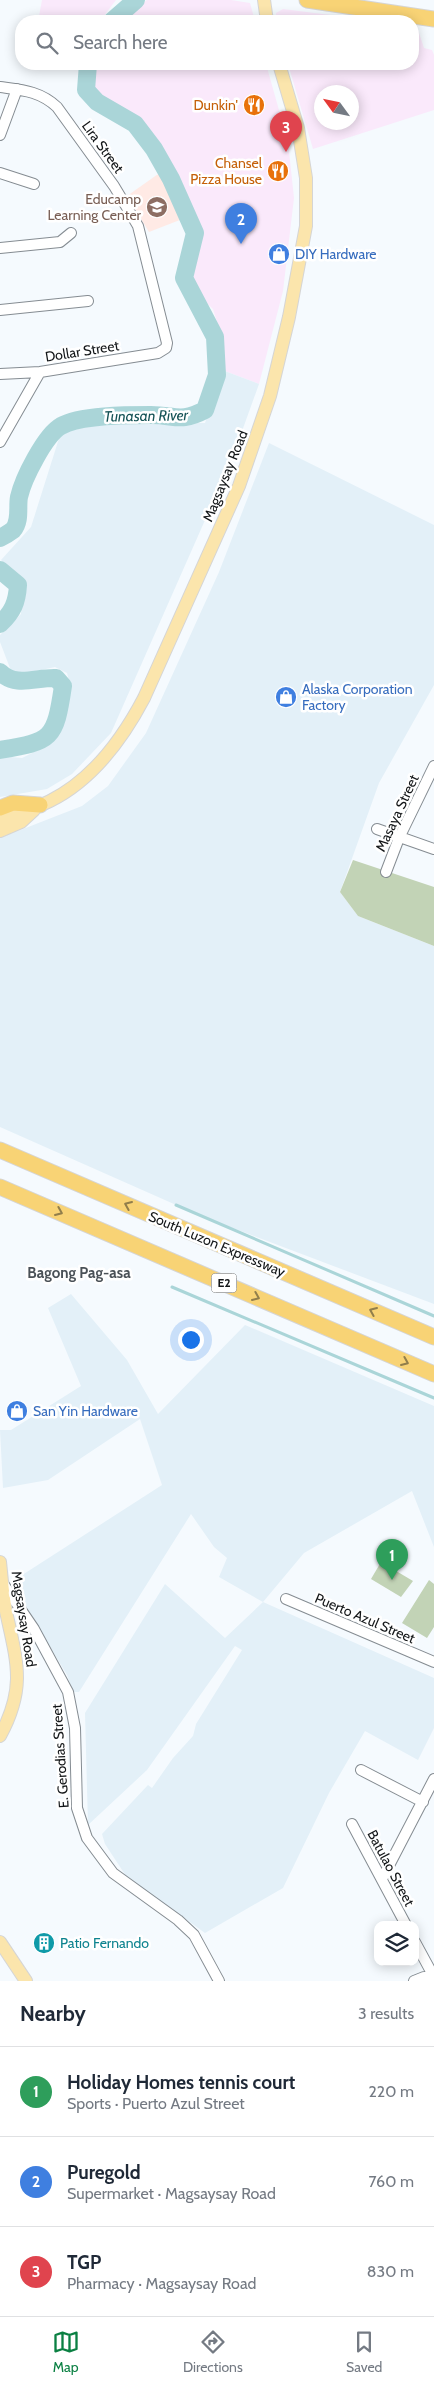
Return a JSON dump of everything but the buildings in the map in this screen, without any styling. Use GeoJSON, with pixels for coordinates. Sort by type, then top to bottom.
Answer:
{"type":"FeatureCollection","features":[{"type":"Feature","properties":{"kind":"highway"},"geometry":{"type":"LineString","coordinates":[[307,0],[407,15]]}},
{"type":"Feature","properties":{"kind":"highway"},"geometry":{"type":"LineString","coordinates":[[370,0],[434,10]]}},
{"type":"Feature","properties":{"kind":"highway"},"geometry":{"type":"LineString","coordinates":[[419,17],[434,19]]}},
{"type":"Feature","properties":{"kind":"highway"},"geometry":{"type":"LineString","coordinates":[[0,808],[13,803],[46,803]]}},
{"type":"Feature","properties":{"kind":"highway","name":"South Luzon Expressway"},"geometry":{"type":"LineString","coordinates":[[0,1150],[434,1337]]}},
{"type":"Feature","properties":{"kind":"highway","name":"E2"},"geometry":{"type":"LineString","coordinates":[[0,1187],[434,1374]]}},
{"type":"Feature","properties":{"kind":"main road"},"geometry":{"type":"LineString","coordinates":[[264,0],[266,15]]}},
{"type":"Feature","properties":{"kind":"main road","name":"Magsaysay Road"},"geometry":{"type":"LineString","coordinates":[[0,820],[46,803],[81,780],[99,764],[135,715],[237,492],[270,396],[289,317],[306,226],[306,178],[302,148],[281,70]]}},
{"type":"Feature","properties":{"kind":"main road"},"geometry":{"type":"LineString","coordinates":[[0,831],[21,822],[46,803]]}},
{"type":"Feature","properties":{"kind":"main road","name":"Magsaysay Road"},"geometry":{"type":"LineString","coordinates":[[0,1562],[7,1615],[16,1648],[18,1676],[12,1708],[0,1736]]}},
{"type":"Feature","properties":{"kind":"main road"},"geometry":{"type":"LineString","coordinates":[[0,1942],[26,1981]]}},
{"type":"Feature","properties":{"kind":"street","name":"Lira Street"},"geometry":{"type":"LineString","coordinates":[[0,87],[38,93],[57,107],[125,203],[138,226],[166,337],[166,348]]}},
{"type":"Feature","properties":{"kind":"street"},"geometry":{"type":"LineString","coordinates":[[0,135],[17,89]]}},
{"type":"Feature","properties":{"kind":"street"},"geometry":{"type":"LineString","coordinates":[[0,173],[34,184]]}},
{"type":"Feature","properties":{"kind":"street"},"geometry":{"type":"LineString","coordinates":[[0,248],[60,242],[71,233]]}},
{"type":"Feature","properties":{"kind":"street"},"geometry":{"type":"LineString","coordinates":[[0,310],[88,302]]}},
{"type":"Feature","properties":{"kind":"street","name":"Dollar Street"},"geometry":{"type":"LineString","coordinates":[[0,374],[40,372],[158,353],[166,348]]}},
{"type":"Feature","properties":{"kind":"street"},"geometry":{"type":"LineString","coordinates":[[0,442],[40,372]]}},
{"type":"Feature","properties":{"kind":"street","name":"Masaya Street"},"geometry":{"type":"LineString","coordinates":[[386,872],[399,838],[434,766]]}},
{"type":"Feature","properties":{"kind":"street"},"geometry":{"type":"LineString","coordinates":[[0,801],[29,798],[46,803]]}},
{"type":"Feature","properties":{"kind":"street"},"geometry":{"type":"LineString","coordinates":[[377,829],[434,849]]}},
{"type":"Feature","properties":{"kind":"street","name":"E. Gerodias Street"},"geometry":{"type":"LineString","coordinates":[[2,1582],[34,1629],[68,1692],[75,1728],[77,1808],[87,1838],[113,1874],[178,1920],[194,1935],[219,1981]]}},
{"type":"Feature","properties":{"kind":"street","name":"Puerto Azul Street"},"geometry":{"type":"LineString","coordinates":[[286,1599],[434,1662]]}},
{"type":"Feature","properties":{"kind":"street"},"geometry":{"type":"LineString","coordinates":[[361,1770],[423,1802]]}},
{"type":"Feature","properties":{"kind":"street"},"geometry":{"type":"LineString","coordinates":[[382,1879],[434,1779]]}},
{"type":"Feature","properties":{"kind":"street","name":"Batulao Street"},"geometry":{"type":"LineString","coordinates":[[352,1824],[404,1921]]}},
{"type":"Feature","properties":{"kind":"street"},"geometry":{"type":"LineString","coordinates":[[414,1981],[424,1977],[434,1977],[419,1949]]}},
{"type":"Feature","properties":{"kind":"shaded area"},"geometry":{"type":"Polygon","coordinates":[[[42,0],[116,0],[105,15],[39,15],[42,0]]]}},
{"type":"Feature","properties":{"kind":"shaded area"},"geometry":{"type":"Polygon","coordinates":[[[147,0],[231,0],[250,3],[253,15],[128,15],[147,0]]]}},
{"type":"Feature","properties":{"kind":"shaded area"},"geometry":{"type":"Polygon","coordinates":[[[283,9],[330,15],[276,15],[276,13],[283,9]]]}},
{"type":"Feature","properties":{"kind":"shaded area"},"geometry":{"type":"Polygon","coordinates":[[[419,33],[424,48],[432,50],[434,55],[434,110],[313,149],[290,70],[419,70],[419,33]]]}},
{"type":"Feature","properties":{"kind":"shaded area"},"geometry":{"type":"Polygon","coordinates":[[[93,70],[268,70],[288,142],[294,198],[283,291],[259,384],[222,370],[223,341],[213,309],[198,295],[190,267],[197,222],[162,146],[142,126],[102,98],[91,82],[93,70]]]}},
{"type":"Feature","properties":{"kind":"shaded area","name":"Educamp Learning Center"},"geometry":{"type":"Polygon","coordinates":[[[161,172],[185,218],[149,232],[127,196],[161,172]]]}},
{"type":"Feature","properties":{"kind":"shaded area"},"geometry":{"type":"Polygon","coordinates":[[[222,370],[259,384],[232,459],[111,733],[72,774],[47,789],[0,797],[0,756],[22,758],[48,745],[66,710],[71,688],[67,673],[55,667],[13,676],[0,642],[0,635],[21,614],[22,582],[1,560],[31,527],[61,432],[76,424],[205,423],[222,370]]]}},
{"type":"Feature","properties":{"kind":"shaded area"},"geometry":{"type":"Polygon","coordinates":[[[269,443],[434,525],[434,685],[379,783],[340,892],[358,916],[434,946],[434,1304],[201,1216],[0,1127],[0,838],[82,806],[108,786],[146,733],[219,572],[269,443]]]}},
{"type":"Feature","properties":{"kind":"shaded area"},"geometry":{"type":"Polygon","coordinates":[[[71,1294],[127,1360],[158,1414],[245,1325],[434,1406],[434,1547],[412,1491],[304,1553],[263,1602],[219,1577],[227,1558],[214,1547],[191,1514],[79,1692],[73,1692],[67,1675],[20,1597],[16,1579],[162,1485],[140,1419],[48,1480],[3,1488],[0,1430],[11,1430],[81,1386],[48,1308],[71,1294]]]}},
{"type":"Feature","properties":{"kind":"shaded area"},"geometry":{"type":"Polygon","coordinates":[[[165,1584],[225,1638],[263,1602],[434,1678],[434,1728],[418,1760],[365,1731],[329,1793],[283,1888],[205,1933],[126,1876],[105,1844],[102,1834],[148,1785],[152,1788],[173,1758],[193,1736],[196,1724],[242,1650],[235,1646],[147,1770],[88,1825],[85,1713],[165,1584]]]}},
{"type":"Feature","properties":{"kind":"green space"},"geometry":{"type":"Polygon","coordinates":[[[353,860],[434,887],[434,946],[358,916],[340,892],[353,860]]]}},
{"type":"Feature","properties":{"kind":"green space"},"geometry":{"type":"Polygon","coordinates":[[[381,1562],[413,1581],[401,1597],[371,1579],[381,1562]]]}},
{"type":"Feature","properties":{"kind":"green space"},"geometry":{"type":"Polygon","coordinates":[[[429,1580],[434,1584],[434,1627],[427,1638],[402,1623],[429,1580]]]}},
{"type":"Feature","properties":{"kind":"waterway","name":"Tunasan River"},"geometry":{"type":"LineString","coordinates":[[119,15],[136,0]]}},
{"type":"Feature","properties":{"kind":"waterway","name":"Tunasan River"},"geometry":{"type":"LineString","coordinates":[[0,538],[13,530],[18,518],[19,497],[25,480],[48,438],[61,426],[69,422],[104,416],[159,415],[184,417],[197,414],[205,410],[217,375],[215,337],[184,278],[195,233],[171,179],[154,149],[135,124],[97,102],[86,90],[88,70]]}},
{"type":"Feature","properties":{"kind":"waterway","name":"Tunasan River"},"geometry":{"type":"LineString","coordinates":[[0,570],[18,585],[14,606],[0,624]]}},
{"type":"Feature","properties":{"kind":"waterway","name":"Tunasan River"},"geometry":{"type":"LineString","coordinates":[[0,672],[6,677],[19,681],[56,678],[63,686],[57,718],[48,735],[31,744],[0,750]]}},
{"type":"Feature","properties":{"kind":"waterway"},"geometry":{"type":"LineString","coordinates":[[176,1205],[434,1316]]}},
{"type":"Feature","properties":{"kind":"waterway"},"geometry":{"type":"LineString","coordinates":[[172,1287],[434,1398]]}},
{"type":"Feature","properties":{"kind":"place","name":"Dunkin'"},"geometry":{"type":"Point","coordinates":[254,105]}},
{"type":"Feature","properties":{"kind":"place","name":"TGP"},"geometry":{"type":"Point","coordinates":[286,152]}},
{"type":"Feature","properties":{"kind":"place","name":"Chansel Pizza House"},"geometry":{"type":"Point","coordinates":[278,171]}},
{"type":"Feature","properties":{"kind":"place","name":"Educamp Learning Center"},"geometry":{"type":"Point","coordinates":[157,207]}},
{"type":"Feature","properties":{"kind":"place","name":"Puregold"},"geometry":{"type":"Point","coordinates":[241,244]}},
{"type":"Feature","properties":{"kind":"place","name":"DIY Hardware"},"geometry":{"type":"Point","coordinates":[279,254]}},
{"type":"Feature","properties":{"kind":"place","name":"Alaska Corporation Factory"},"geometry":{"type":"Point","coordinates":[286,697]}},
{"type":"Feature","properties":{"kind":"place","name":"San Yin Hardware"},"geometry":{"type":"Point","coordinates":[17,1411]}},
{"type":"Feature","properties":{"kind":"place","name":"Holiday Homes tennis court"},"geometry":{"type":"Point","coordinates":[392,1580]}},
{"type":"Feature","properties":{"kind":"place","name":"Patio Fernando"},"geometry":{"type":"Point","coordinates":[44,1943]}},
{"type":"Feature","properties":{"kind":"district","name":"Bagong Pag-asa"},"geometry":{"type":"Point","coordinates":[79,1273]}}]}
